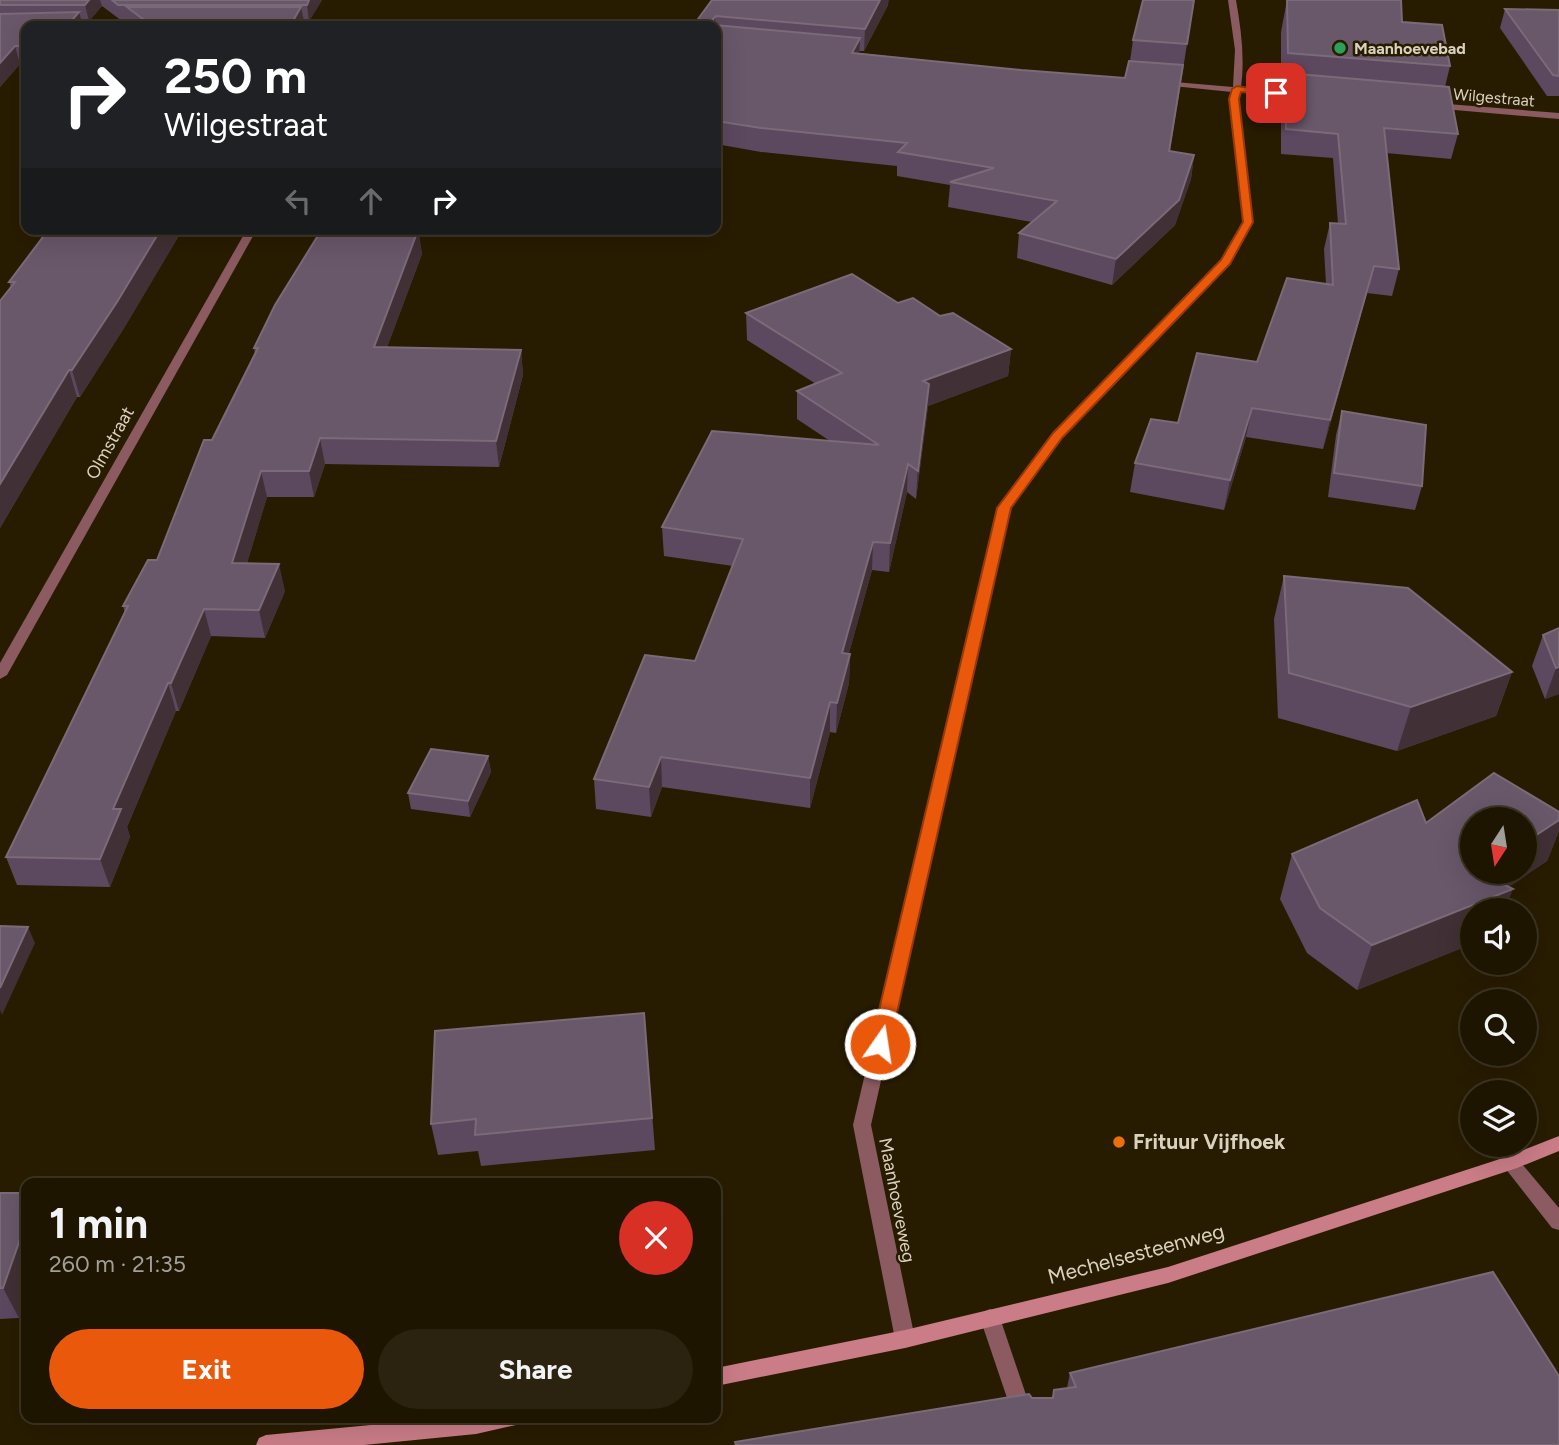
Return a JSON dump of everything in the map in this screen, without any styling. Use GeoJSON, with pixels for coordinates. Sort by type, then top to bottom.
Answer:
{"type":"FeatureCollection","features":[{"type":"Feature","properties":{"kind":"main road","name":"Mechelsesteenweg"},"geometry":{"type":"LineString","coordinates":[[721,1376],[905,1339],[1168,1275],[1511,1163],[1559,1143]]}},
{"type":"Feature","properties":{"kind":"main road"},"geometry":{"type":"LineString","coordinates":[[266,1445],[482,1423]]}},
{"type":"Feature","properties":{"kind":"street","name":"Maanhoeveweg"},"geometry":{"type":"LineString","coordinates":[[905,1339],[862,1125],[1004,508],[1058,436],[1226,262],[1248,222],[1234,99],[1237,89],[1237,53],[1232,0]]}},
{"type":"Feature","properties":{"kind":"street"},"geometry":{"type":"LineString","coordinates":[[1155,82],[1317,96]]}},
{"type":"Feature","properties":{"kind":"street","name":"Wilgestraat"},"geometry":{"type":"LineString","coordinates":[[1424,105],[1559,116]]}},
{"type":"Feature","properties":{"kind":"street","name":"Olmstraat"},"geometry":{"type":"LineString","coordinates":[[0,675],[249,235]]}},
{"type":"Feature","properties":{"kind":"street"},"geometry":{"type":"LineString","coordinates":[[1511,1163],[1559,1222]]}},
{"type":"Feature","properties":{"kind":"street"},"geometry":{"type":"LineString","coordinates":[[990,1318],[1033,1445]]}},
{"type":"Feature","properties":{"kind":"building"},"geometry":{"type":"Polygon","coordinates":[[[0,0],[89,0],[85,5],[0,5],[0,0]]]}},
{"type":"Feature","properties":{"kind":"building"},"geometry":{"type":"Polygon","coordinates":[[[112,0],[309,0],[307,5],[118,5],[112,0]]]}},
{"type":"Feature","properties":{"kind":"building"},"geometry":{"type":"Polygon","coordinates":[[[712,0],[880,0],[865,29],[716,16],[714,21],[697,21],[712,0]]]}},
{"type":"Feature","properties":{"kind":"building"},"geometry":{"type":"Polygon","coordinates":[[[1143,0],[1194,0],[1187,44],[1133,40],[1143,0]]]}},
{"type":"Feature","properties":{"kind":"building"},"geometry":{"type":"Polygon","coordinates":[[[1287,0],[1401,0],[1402,22],[1442,25],[1450,66],[1288,53],[1287,0]]]}},
{"type":"Feature","properties":{"kind":"building"},"geometry":{"type":"Polygon","coordinates":[[[127,7],[301,7],[293,21],[145,21],[127,7]]]}},
{"type":"Feature","properties":{"kind":"building"},"geometry":{"type":"Polygon","coordinates":[[[1505,9],[1559,10],[1559,76],[1553,75],[1505,9]]]}},
{"type":"Feature","properties":{"kind":"building"},"geometry":{"type":"Polygon","coordinates":[[[79,12],[71,21],[21,21],[21,46],[15,46],[0,63],[0,14],[79,12]]]}},
{"type":"Feature","properties":{"kind":"building"},"geometry":{"type":"Polygon","coordinates":[[[721,26],[860,38],[852,53],[1021,70],[1125,78],[1129,61],[1183,65],[1169,151],[1194,155],[1179,200],[1116,259],[1019,233],[1057,201],[950,182],[994,168],[898,152],[907,143],[721,122],[721,26]]]}},
{"type":"Feature","properties":{"kind":"building"},"geometry":{"type":"Polygon","coordinates":[[[1286,73],[1449,87],[1458,134],[1384,128],[1399,269],[1374,266],[1330,420],[1252,408],[1230,480],[1135,463],[1151,419],[1178,423],[1197,353],[1257,362],[1287,278],[1333,285],[1330,223],[1346,224],[1338,134],[1286,129],[1286,73]]]}},
{"type":"Feature","properties":{"kind":"building"},"geometry":{"type":"Polygon","coordinates":[[[44,235],[157,235],[117,302],[72,370],[69,370],[0,484],[0,301],[15,282],[9,282],[44,235]]]}},
{"type":"Feature","properties":{"kind":"building"},"geometry":{"type":"Polygon","coordinates":[[[318,235],[416,235],[374,347],[521,350],[496,441],[320,438],[309,471],[261,471],[232,563],[279,564],[259,610],[204,609],[171,683],[168,683],[113,809],[121,809],[100,859],[6,857],[128,606],[123,606],[148,560],[157,560],[204,440],[212,440],[258,348],[254,348],[275,305],[318,235]]]}},
{"type":"Feature","properties":{"kind":"building"},"geometry":{"type":"Polygon","coordinates":[[[852,274],[898,303],[913,298],[940,316],[953,313],[1011,349],[923,381],[929,384],[918,471],[908,464],[890,543],[873,542],[842,653],[850,654],[837,703],[830,702],[810,778],[661,757],[649,787],[594,779],[645,655],[695,661],[743,539],[662,527],[712,431],[879,445],[797,391],[842,373],[746,313],[852,274]]]}},
{"type":"Feature","properties":{"kind":"building"},"geometry":{"type":"Polygon","coordinates":[[[1342,411],[1426,425],[1422,486],[1334,473],[1342,411]]]}},
{"type":"Feature","properties":{"kind":"building"},"geometry":{"type":"Polygon","coordinates":[[[1284,576],[1408,588],[1512,672],[1411,707],[1289,673],[1284,576]]]}},
{"type":"Feature","properties":{"kind":"building"},"geometry":{"type":"Polygon","coordinates":[[[1559,628],[1559,667],[1556,668],[1543,635],[1559,628]]]}},
{"type":"Feature","properties":{"kind":"building"},"geometry":{"type":"Polygon","coordinates":[[[431,749],[488,756],[468,801],[408,793],[431,749]]]}},
{"type":"Feature","properties":{"kind":"building"},"geometry":{"type":"Polygon","coordinates":[[[1494,773],[1559,812],[1559,820],[1537,834],[1537,807],[1460,807],[1460,884],[1503,884],[1513,889],[1490,898],[1460,898],[1460,910],[1372,945],[1320,908],[1292,854],[1417,800],[1426,823],[1494,773]]]}},
{"type":"Feature","properties":{"kind":"building"},"geometry":{"type":"Polygon","coordinates":[[[0,926],[28,927],[0,988],[0,926]]]}},
{"type":"Feature","properties":{"kind":"building"},"geometry":{"type":"Polygon","coordinates":[[[644,1013],[652,1118],[475,1135],[476,1119],[431,1124],[435,1031],[644,1013]]]}},
{"type":"Feature","properties":{"kind":"building"},"geometry":{"type":"Polygon","coordinates":[[[0,1193],[21,1193],[21,1236],[3,1288],[0,1288],[0,1193]]]}},
{"type":"Feature","properties":{"kind":"building"},"geometry":{"type":"Polygon","coordinates":[[[1493,1272],[1559,1376],[1559,1445],[736,1445],[735,1442],[1029,1394],[1032,1398],[1053,1398],[1054,1390],[1076,1387],[1070,1373],[1493,1272]]]}},
{"type":"Feature","properties":{"kind":"place","name":"Maanhoevebad"},"geometry":{"type":"Point","coordinates":[1340,48]}},
{"type":"Feature","properties":{"kind":"place","name":"Frituur Vijfhoek"},"geometry":{"type":"Point","coordinates":[1119,1142]}},
{"type":"Feature","properties":{"kind":"route"},"geometry":{"type":"LineString","coordinates":[[880,1044],[1004,508],[1058,436],[1226,262],[1248,222],[1234,99],[1237,89],[1276,93]]}}]}
